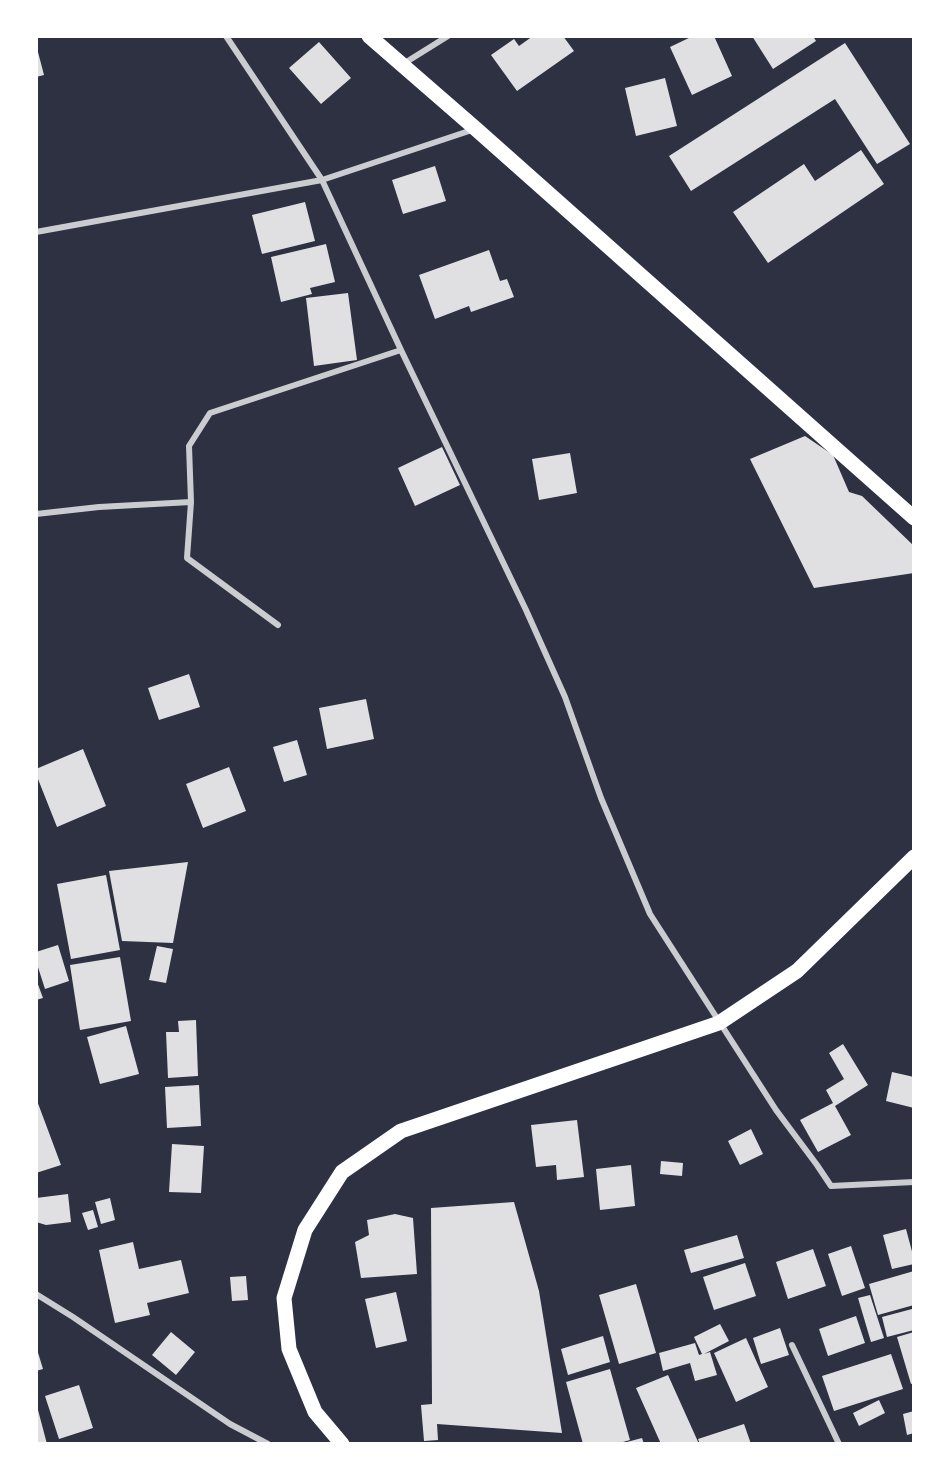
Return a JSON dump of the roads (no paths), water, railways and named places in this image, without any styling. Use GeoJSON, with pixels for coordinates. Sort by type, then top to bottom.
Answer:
{"type":"FeatureCollection","features":[{"type":"Feature","properties":{"kind":"main road"},"geometry":{"type":"LineString","coordinates":[[369,36],[914,518]]}},
{"type":"Feature","properties":{"kind":"main road"},"geometry":{"type":"LineString","coordinates":[[342,1444],[315,1412],[289,1348],[284,1298],[305,1230],[342,1172],[401,1131],[719,1023],[797,971],[914,857]]}},
{"type":"Feature","properties":{"kind":"street"},"geometry":{"type":"LineString","coordinates":[[226,36],[322,180],[565,697],[601,798],[650,914],[776,1110],[831,1186],[914,1182]]}},
{"type":"Feature","properties":{"kind":"street"},"geometry":{"type":"LineString","coordinates":[[403,65],[448,36]]}},
{"type":"Feature","properties":{"kind":"street"},"geometry":{"type":"LineString","coordinates":[[36,232],[322,180],[476,129]]}},
{"type":"Feature","properties":{"kind":"street"},"geometry":{"type":"LineString","coordinates":[[278,625],[187,558],[191,502],[189,446],[210,413],[401,350]]}},
{"type":"Feature","properties":{"kind":"street"},"geometry":{"type":"LineString","coordinates":[[36,514],[99,507],[191,502]]}},
{"type":"Feature","properties":{"kind":"street"},"geometry":{"type":"LineString","coordinates":[[36,1294],[230,1424],[268,1444]]}},
{"type":"Feature","properties":{"kind":"street"},"geometry":{"type":"LineString","coordinates":[[792,1345],[838,1444]]}}]}
